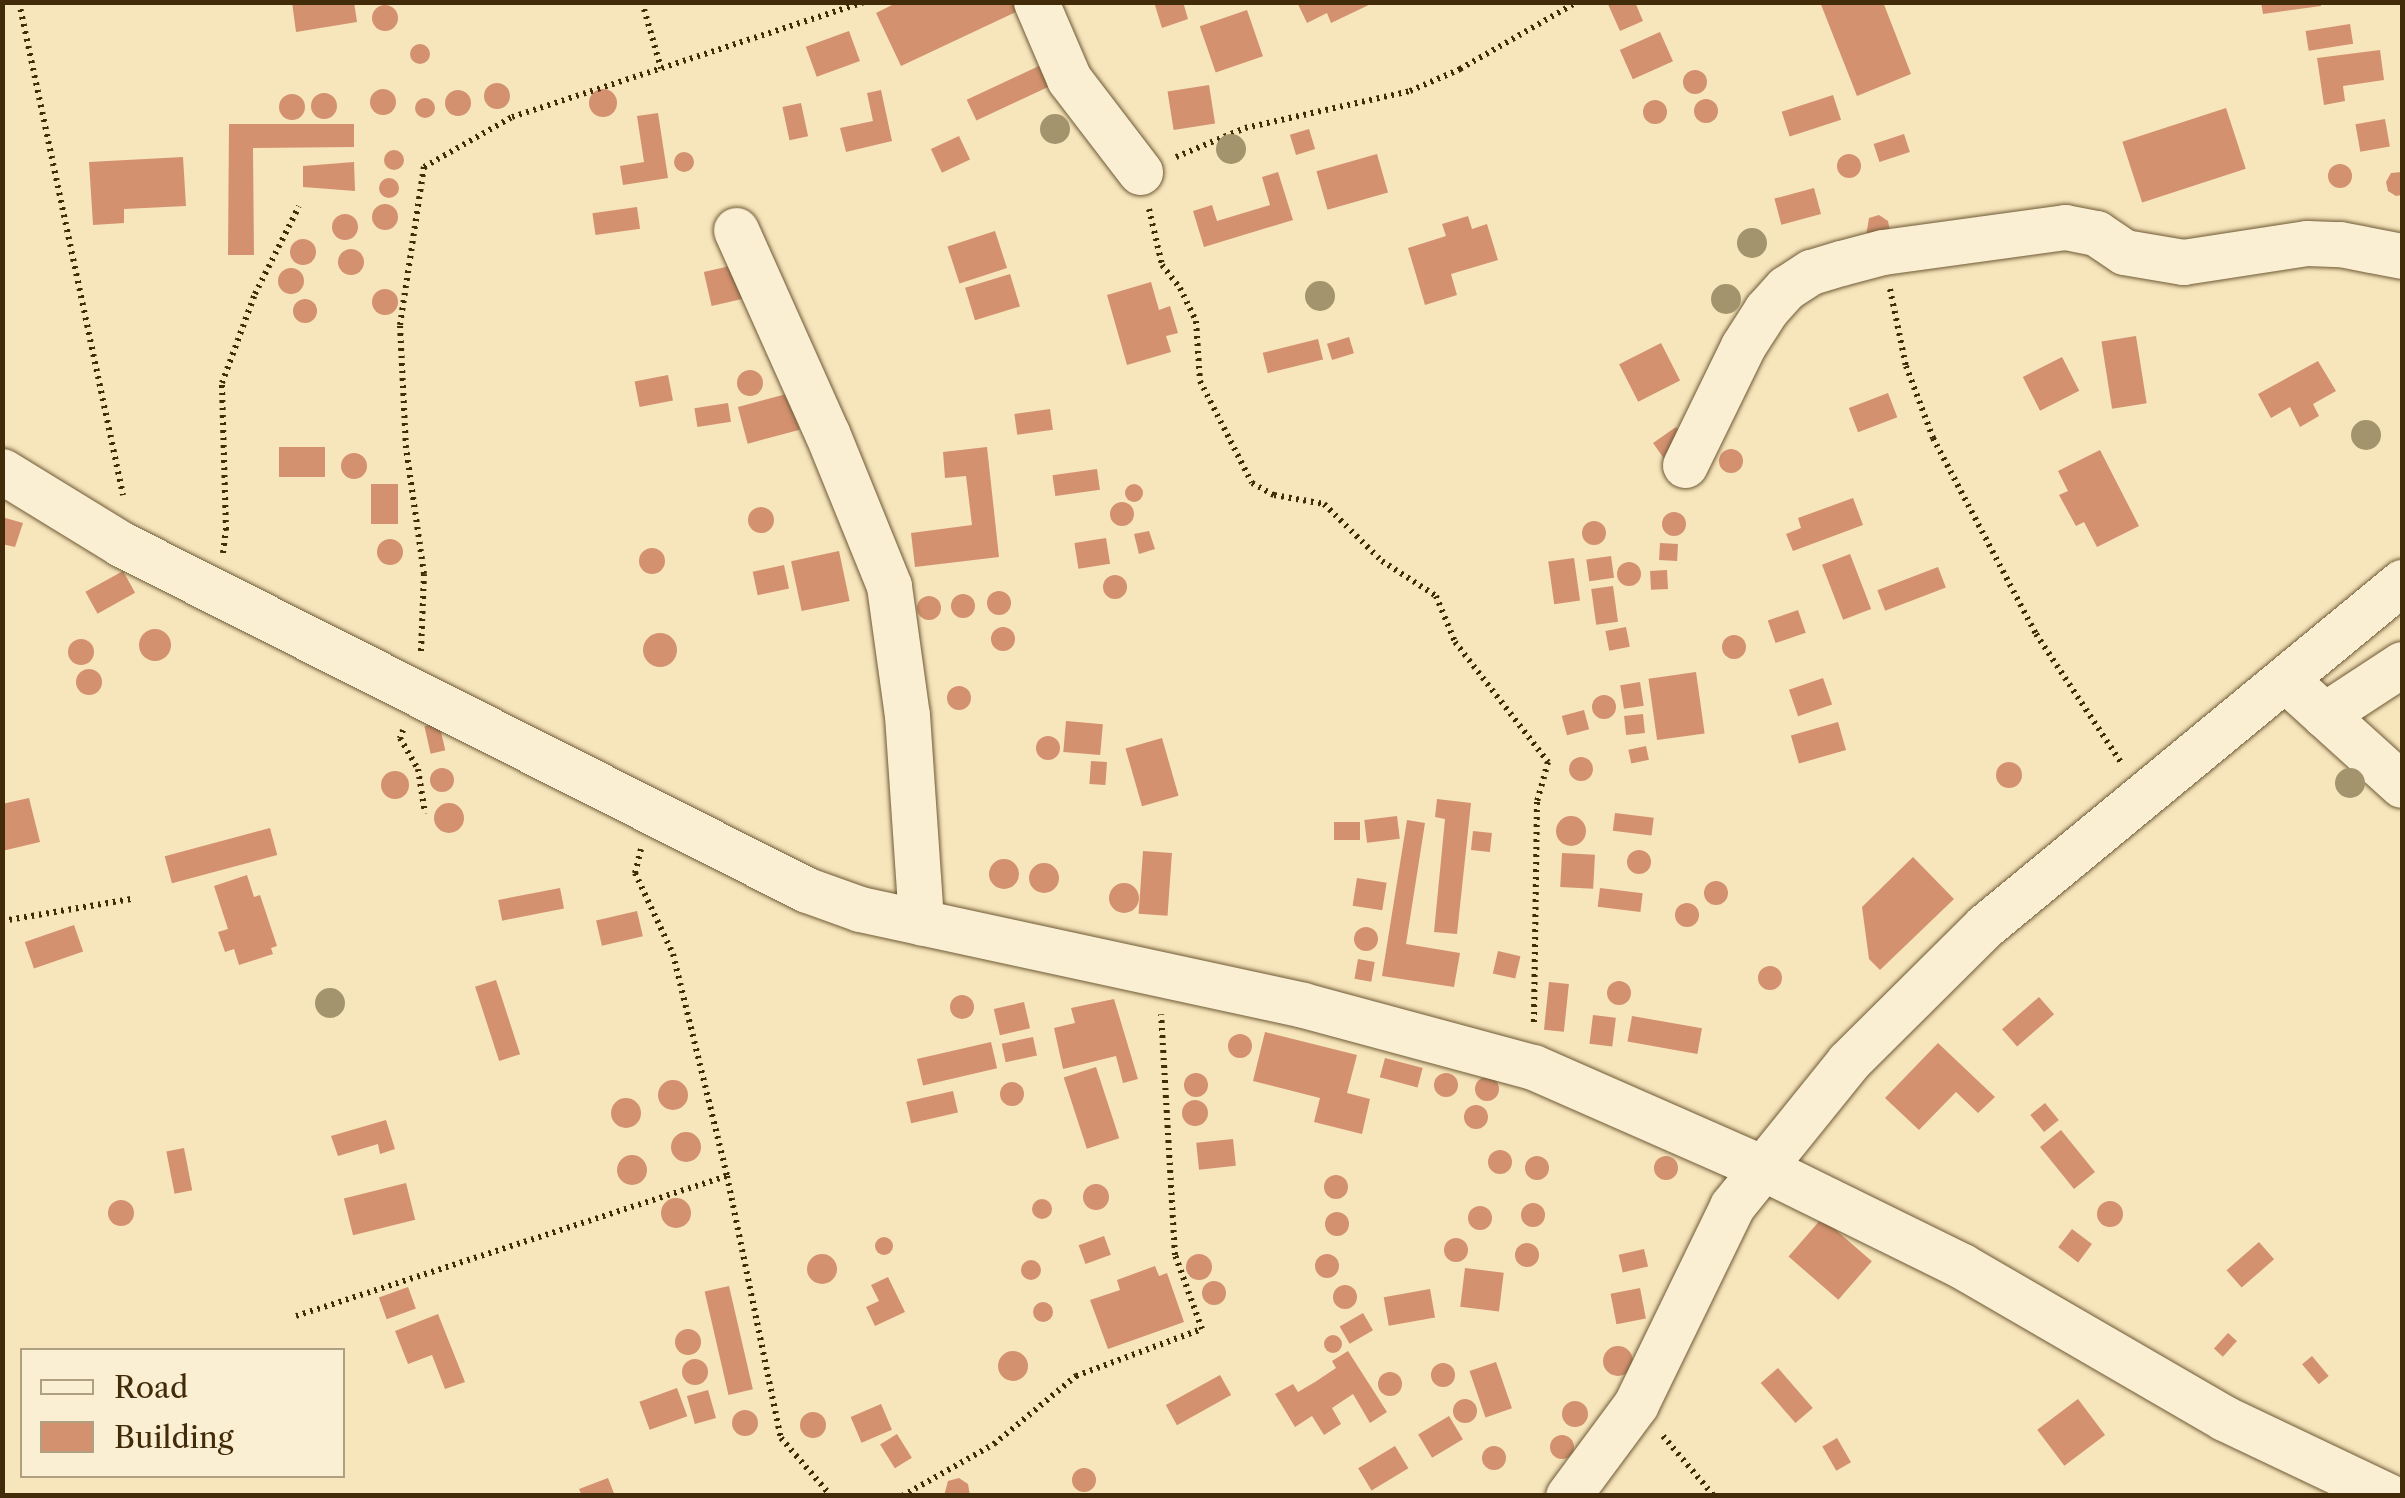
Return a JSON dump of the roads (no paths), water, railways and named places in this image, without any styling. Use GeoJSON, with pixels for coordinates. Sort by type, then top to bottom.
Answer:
{"type":"FeatureCollection","features":[{"type":"Feature","properties":{"kind":"street"},"geometry":{"type":"LineString","coordinates":[[1036,2],[1069,79],[1140,172]]}},
{"type":"Feature","properties":{"kind":"street"},"geometry":{"type":"LineString","coordinates":[[1685,465],[1752,330],[1786,288],[1811,272],[1883,252],[2066,227],[2096,233],[2124,252],[2183,262],[2307,244],[2340,244],[2402,256]]}},
{"type":"Feature","properties":{"kind":"street"},"geometry":{"type":"LineString","coordinates":[[736,230],[827,433],[888,586],[907,715],[921,922]]}},
{"type":"Feature","properties":{"kind":"street"},"geometry":{"type":"LineString","coordinates":[[2,470],[121,544],[807,890],[860,910],[1303,1005],[1534,1067],[1760,1166],[1962,1266],[2224,1418],[2388,1496]]}},
{"type":"Feature","properties":{"kind":"street"},"geometry":{"type":"LineString","coordinates":[[1568,1496],[1636,1404],[1732,1206],[1760,1166],[1848,1062],[1985,926],[2402,582]]}},
{"type":"Feature","properties":{"kind":"street"},"geometry":{"type":"LineString","coordinates":[[2324,715],[2402,664]]}},
{"type":"Feature","properties":{"kind":"street"},"geometry":{"type":"LineString","coordinates":[[2286,680],[2402,785]]}}]}
